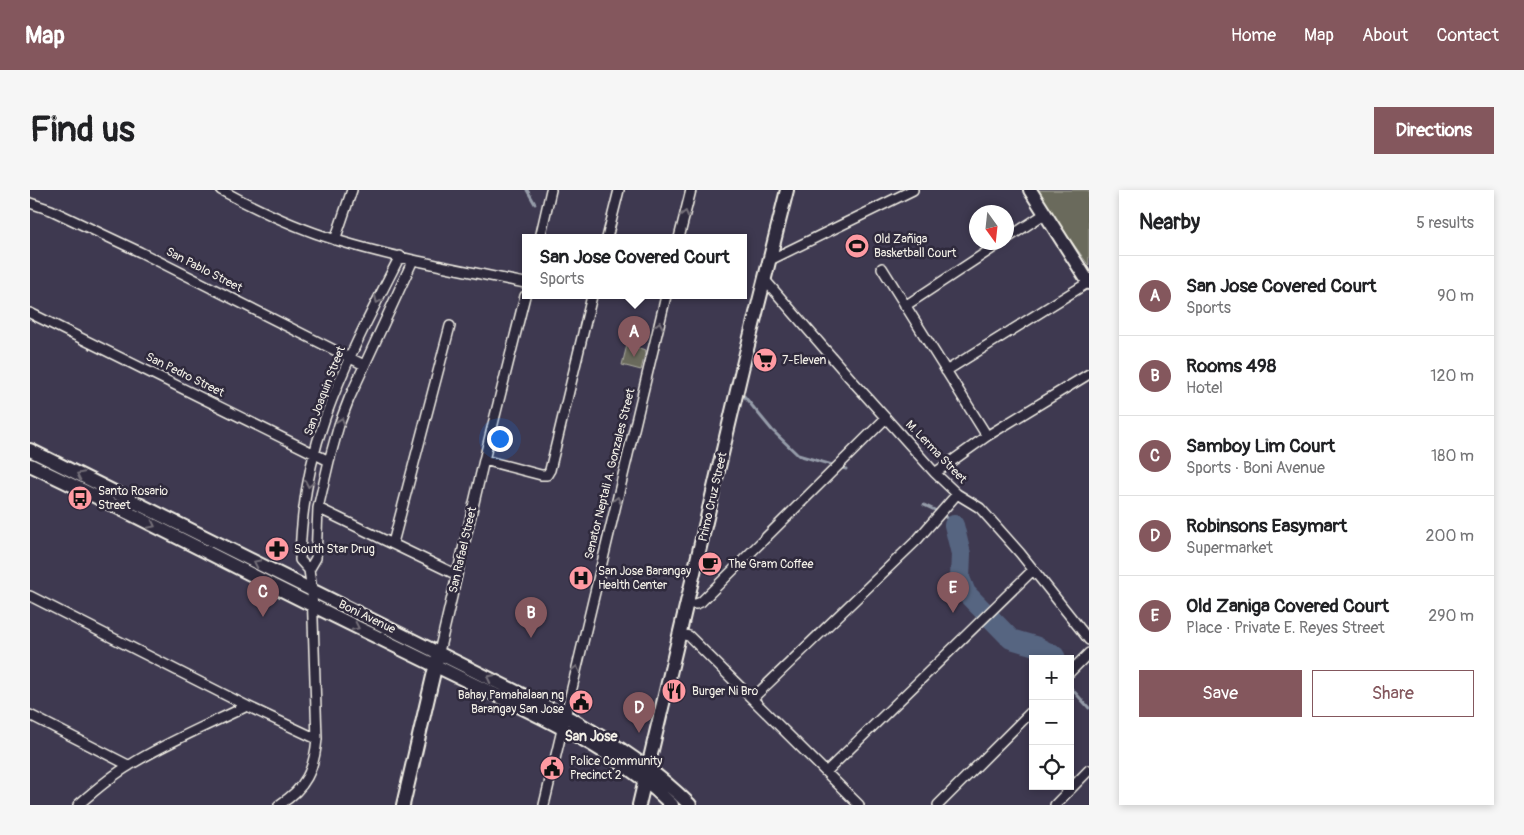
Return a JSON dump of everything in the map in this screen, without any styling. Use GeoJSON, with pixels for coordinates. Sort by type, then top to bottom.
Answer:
{"type":"FeatureCollection","features":[{"type":"Feature","properties":{"kind":"main road","name":"Primo Cruz Street"},"geometry":{"type":"LineString","coordinates":[[639,805],[734,403],[787,190]]}},
{"type":"Feature","properties":{"kind":"main road"},"geometry":{"type":"LineString","coordinates":[[1030,190],[1089,282]]}},
{"type":"Feature","properties":{"kind":"main road","name":"Boni Avenue"},"geometry":{"type":"LineString","coordinates":[[30,450],[439,652],[564,722],[645,782],[672,805]]}},
{"type":"Feature","properties":{"kind":"main road","name":"Boni Avenue"},"geometry":{"type":"LineString","coordinates":[[30,464],[436,666],[607,740],[649,767],[690,805]]}},
{"type":"Feature","properties":{"kind":"main road","name":"San Rafael Street"},"geometry":{"type":"LineString","coordinates":[[403,805],[439,652]]}},
{"type":"Feature","properties":{"kind":"street"},"geometry":{"type":"LineString","coordinates":[[222,190],[282,220],[335,240],[413,260],[522,282]]}},
{"type":"Feature","properties":{"kind":"street"},"geometry":{"type":"LineString","coordinates":[[335,240],[352,190]]}},
{"type":"Feature","properties":{"kind":"street"},"geometry":{"type":"LineString","coordinates":[[541,234],[551,190]]}},
{"type":"Feature","properties":{"kind":"street"},"geometry":{"type":"LineString","coordinates":[[608,234],[619,190]]}},
{"type":"Feature","properties":{"kind":"street"},"geometry":{"type":"LineString","coordinates":[[680,234],[691,190]]}},
{"type":"Feature","properties":{"kind":"street"},"geometry":{"type":"LineString","coordinates":[[770,260],[914,190]]}},
{"type":"Feature","properties":{"kind":"street","name":"San Pablo Street"},"geometry":{"type":"LineString","coordinates":[[30,203],[51,210],[140,252],[364,365]]}},
{"type":"Feature","properties":{"kind":"street"},"geometry":{"type":"LineString","coordinates":[[1014,234],[1046,214]]}},
{"type":"Feature","properties":{"kind":"street"},"geometry":{"type":"LineString","coordinates":[[905,306],[990,250]]}},
{"type":"Feature","properties":{"kind":"street","name":"San Joaquin Street"},"geometry":{"type":"LineString","coordinates":[[279,805],[292,796],[308,776],[315,756],[317,739],[312,590],[309,570],[300,560],[301,528],[314,453],[324,419],[350,357],[400,256]]}},
{"type":"Feature","properties":{"kind":"street","name":"San Joaquin Street"},"geometry":{"type":"LineString","coordinates":[[309,570],[316,558],[318,508],[329,460],[349,399],[413,260]]}},
{"type":"Feature","properties":{"kind":"street"},"geometry":{"type":"LineString","coordinates":[[882,268],[987,436]]}},
{"type":"Feature","properties":{"kind":"street","name":"M. Lerma Street"},"geometry":{"type":"LineString","coordinates":[[765,280],[935,473],[957,494],[980,508],[1089,640]]}},
{"type":"Feature","properties":{"kind":"street"},"geometry":{"type":"LineString","coordinates":[[946,371],[1089,282]]}},
{"type":"Feature","properties":{"kind":"street","name":"San Rafael Street"},"geometry":{"type":"LineString","coordinates":[[439,652],[456,575],[524,299]]}},
{"type":"Feature","properties":{"kind":"street"},"geometry":{"type":"LineString","coordinates":[[484,460],[547,475],[550,470],[591,299]]}},
{"type":"Feature","properties":{"kind":"street","name":"Senator Neptali A. Gonzales Street"},"geometry":{"type":"LineString","coordinates":[[544,805],[665,299]]}},
{"type":"Feature","properties":{"kind":"street","name":"San Pedro Street"},"geometry":{"type":"LineString","coordinates":[[30,313],[329,460]]}},
{"type":"Feature","properties":{"kind":"street"},"geometry":{"type":"LineString","coordinates":[[393,543],[450,326]]}},
{"type":"Feature","properties":{"kind":"street"},"geometry":{"type":"LineString","coordinates":[[935,473],[987,436],[1089,374]]}},
{"type":"Feature","properties":{"kind":"street"},"geometry":{"type":"LineString","coordinates":[[687,604],[701,602],[886,418]]}},
{"type":"Feature","properties":{"kind":"street"},"geometry":{"type":"LineString","coordinates":[[752,699],[917,540],[957,494]]}},
{"type":"Feature","properties":{"kind":"street"},"geometry":{"type":"LineString","coordinates":[[318,508],[456,575]]}},
{"type":"Feature","properties":{"kind":"street"},"geometry":{"type":"LineString","coordinates":[[826,772],[1033,570]]}},
{"type":"Feature","properties":{"kind":"street"},"geometry":{"type":"LineString","coordinates":[[30,596],[247,706],[317,739]]}},
{"type":"Feature","properties":{"kind":"street"},"geometry":{"type":"LineString","coordinates":[[680,634],[689,636],[858,805]]}},
{"type":"Feature","properties":{"kind":"street"},"geometry":{"type":"LineString","coordinates":[[1074,668],[1089,654]]}},
{"type":"Feature","properties":{"kind":"street"},"geometry":{"type":"LineString","coordinates":[[78,805],[99,786],[128,765],[170,742],[247,706]]}},
{"type":"Feature","properties":{"kind":"street"},"geometry":{"type":"LineString","coordinates":[[938,805],[1029,714]]}},
{"type":"Feature","properties":{"kind":"street"},"geometry":{"type":"LineString","coordinates":[[30,715],[128,765]]}},
{"type":"Feature","properties":{"kind":"street"},"geometry":{"type":"LineString","coordinates":[[1055,805],[1089,770]]}},
{"type":"Feature","properties":{"kind":"green space"},"geometry":{"type":"Polygon","coordinates":[[[1039,190],[1089,190],[1089,266],[1055,218],[1035,198],[1039,190]]]}},
{"type":"Feature","properties":{"kind":"green space"},"geometry":{"type":"Polygon","coordinates":[[[627,345],[646,350],[641,370],[622,365],[627,345]]]}},
{"type":"Feature","properties":{"kind":"waterway"},"geometry":{"type":"LineString","coordinates":[[527,190],[535,204]]}},
{"type":"Feature","properties":{"kind":"waterway"},"geometry":{"type":"LineString","coordinates":[[744,396],[772,430],[798,455],[846,469]]}},
{"type":"Feature","properties":{"kind":"waterway"},"geometry":{"type":"LineString","coordinates":[[924,505],[941,513],[954,525]]}},
{"type":"Feature","properties":{"kind":"waterway"},"geometry":{"type":"LineString","coordinates":[[954,525],[961,554],[960,578],[966,593],[1011,639],[1035,646],[1053,655]]}},
{"type":"Feature","properties":{"kind":"waterway"},"geometry":{"type":"LineString","coordinates":[[1074,691],[1089,708]]}},
{"type":"Feature","properties":{"kind":"place","name":"Old Zañiga Basketball Court"},"geometry":{"type":"Point","coordinates":[857,246]}},
{"type":"Feature","properties":{"kind":"place","name":"San Jose Covered Court"},"geometry":{"type":"Point","coordinates":[634,357]}},
{"type":"Feature","properties":{"kind":"place","name":"7-Eleven"},"geometry":{"type":"Point","coordinates":[765,360]}},
{"type":"Feature","properties":{"kind":"place","name":"Santo Rosario Street"},"geometry":{"type":"Point","coordinates":[80,498]}},
{"type":"Feature","properties":{"kind":"place","name":"South Star Drug"},"geometry":{"type":"Point","coordinates":[277,549]}},
{"type":"Feature","properties":{"kind":"place","name":"The Gram Coffee"},"geometry":{"type":"Point","coordinates":[710,564]}},
{"type":"Feature","properties":{"kind":"place","name":"San Jose Barangay Health Center"},"geometry":{"type":"Point","coordinates":[581,578]}},
{"type":"Feature","properties":{"kind":"place","name":"Old Zaniga Covered Court"},"geometry":{"type":"Point","coordinates":[953,613]}},
{"type":"Feature","properties":{"kind":"place","name":"Samboy Lim Court"},"geometry":{"type":"Point","coordinates":[263,617]}},
{"type":"Feature","properties":{"kind":"place","name":"Rooms 498"},"geometry":{"type":"Point","coordinates":[531,638]}},
{"type":"Feature","properties":{"kind":"place","name":"Burger Ni Bro"},"geometry":{"type":"Point","coordinates":[674,691]}},
{"type":"Feature","properties":{"kind":"place","name":"Bahay Pamahalaan ng Barangay San Jose"},"geometry":{"type":"Point","coordinates":[581,702]}},
{"type":"Feature","properties":{"kind":"place","name":"Robinsons Easymart"},"geometry":{"type":"Point","coordinates":[639,733]}},
{"type":"Feature","properties":{"kind":"place","name":"Police Community Precinct 2"},"geometry":{"type":"Point","coordinates":[552,768]}},
{"type":"Feature","properties":{"kind":"district","name":"San Jose"},"geometry":{"type":"Point","coordinates":[591,736]}}]}
